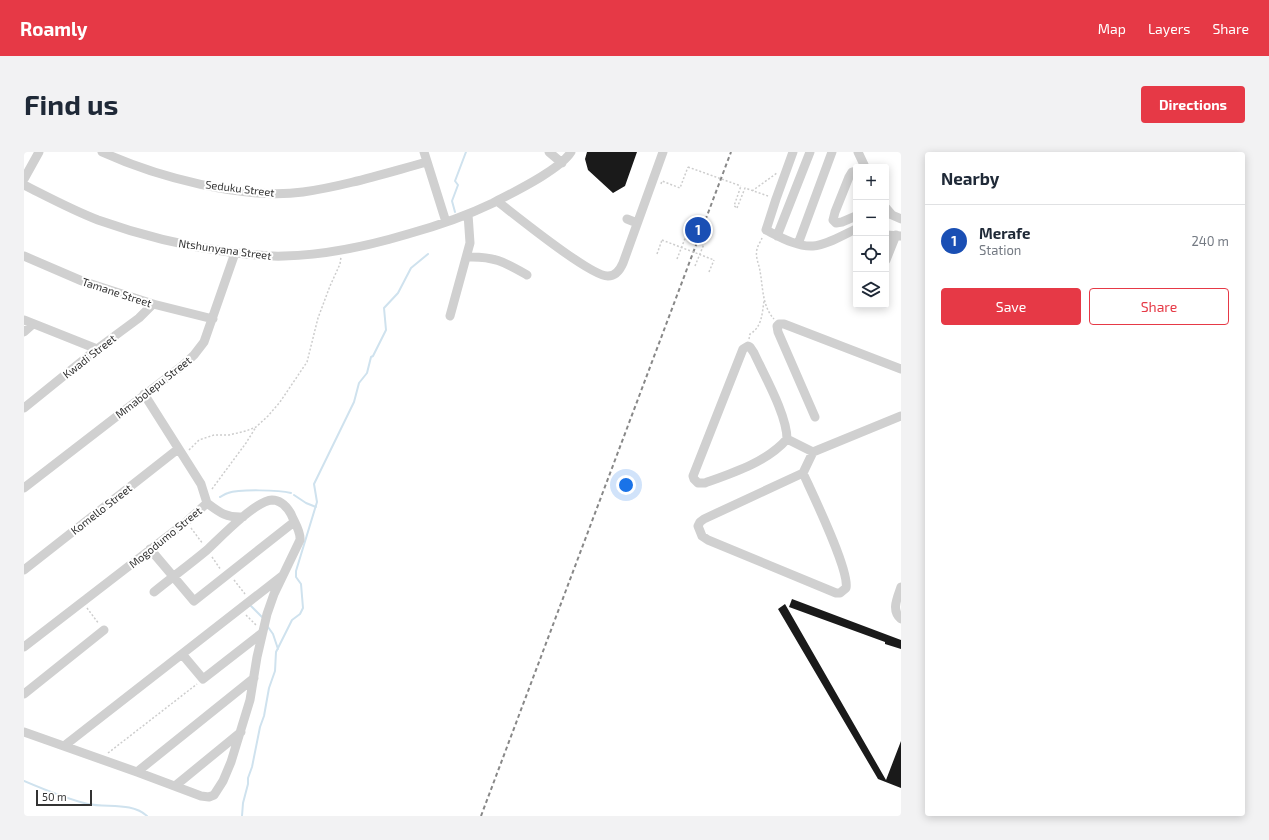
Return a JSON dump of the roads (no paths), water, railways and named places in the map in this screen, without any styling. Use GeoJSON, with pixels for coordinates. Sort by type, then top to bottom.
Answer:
{"type":"FeatureCollection","features":[{"type":"Feature","properties":{"kind":"street"},"geometry":{"type":"LineString","coordinates":[[24,179],[39,152]]}},
{"type":"Feature","properties":{"kind":"street","name":"Seduku Street"},"geometry":{"type":"LineString","coordinates":[[102,152],[139,167],[190,182],[273,194],[302,192],[344,184],[427,162]]}},
{"type":"Feature","properties":{"kind":"street"},"geometry":{"type":"LineString","coordinates":[[424,152],[446,222]]}},
{"type":"Feature","properties":{"kind":"street"},"geometry":{"type":"LineString","coordinates":[[549,152],[562,163]]}},
{"type":"Feature","properties":{"kind":"street","name":"Ntshunyana Street"},"geometry":{"type":"LineString","coordinates":[[24,185],[97,219],[180,244],[236,253],[283,256],[367,246],[446,222],[497,201],[525,186],[562,163],[571,152]]}},
{"type":"Feature","properties":{"kind":"street"},"geometry":{"type":"LineString","coordinates":[[497,201],[550,241],[593,270],[606,276],[613,275],[619,270],[623,263],[663,152]]}},
{"type":"Feature","properties":{"kind":"street"},"geometry":{"type":"LineString","coordinates":[[794,152],[766,230],[798,244],[812,246],[819,245],[853,230]]}},
{"type":"Feature","properties":{"kind":"street"},"geometry":{"type":"LineString","coordinates":[[777,236],[810,152]]}},
{"type":"Feature","properties":{"kind":"street"},"geometry":{"type":"LineString","coordinates":[[798,244],[832,152]]}},
{"type":"Feature","properties":{"kind":"street"},"geometry":{"type":"LineString","coordinates":[[858,152],[864,164]]}},
{"type":"Feature","properties":{"kind":"street"},"geometry":{"type":"LineString","coordinates":[[853,172],[849,177],[833,220],[836,223],[840,223],[853,217]]}},
{"type":"Feature","properties":{"kind":"street"},"geometry":{"type":"LineString","coordinates":[[889,212],[901,219]]}},
{"type":"Feature","properties":{"kind":"street"},"geometry":{"type":"LineString","coordinates":[[450,316],[470,243],[468,214]]}},
{"type":"Feature","properties":{"kind":"street"},"geometry":{"type":"LineString","coordinates":[[627,220],[637,223]]}},
{"type":"Feature","properties":{"kind":"street"},"geometry":{"type":"LineString","coordinates":[[889,254],[898,236]]}},
{"type":"Feature","properties":{"kind":"street","name":"Mmabolepu Street"},"geometry":{"type":"LineString","coordinates":[[24,488],[182,366],[194,354],[204,342],[236,253]]}},
{"type":"Feature","properties":{"kind":"street","name":"Tamane Street"},"geometry":{"type":"LineString","coordinates":[[24,256],[82,281],[153,304],[213,319]]}},
{"type":"Feature","properties":{"kind":"street"},"geometry":{"type":"LineString","coordinates":[[467,257],[493,258],[504,262],[527,275]]}},
{"type":"Feature","properties":{"kind":"street","name":"Kwadi Street"},"geometry":{"type":"LineString","coordinates":[[24,408],[138,318],[153,304]]}},
{"type":"Feature","properties":{"kind":"street"},"geometry":{"type":"LineString","coordinates":[[24,320],[97,349]]}},
{"type":"Feature","properties":{"kind":"street"},"geometry":{"type":"LineString","coordinates":[[24,332],[33,324]]}},
{"type":"Feature","properties":{"kind":"street"},"geometry":{"type":"LineString","coordinates":[[815,417],[778,332],[777,326],[779,324],[784,324],[901,369]]}},
{"type":"Feature","properties":{"kind":"street"},"geometry":{"type":"LineString","coordinates":[[748,346],[754,353],[780,412],[786,429],[787,439],[771,454],[726,475],[702,484],[698,483],[694,479],[696,469],[743,349],[748,346]]}},
{"type":"Feature","properties":{"kind":"street","name":"Mogodumo Street"},"geometry":{"type":"LineString","coordinates":[[24,647],[186,522],[206,500],[201,484],[144,394]]}},
{"type":"Feature","properties":{"kind":"street"},"geometry":{"type":"LineString","coordinates":[[803,473],[841,561],[846,578],[846,588],[840,593],[836,593],[708,540],[702,536],[698,526],[704,519],[803,473],[813,452],[901,416]]}},
{"type":"Feature","properties":{"kind":"street"},"geometry":{"type":"LineString","coordinates":[[787,439],[813,452]]}},
{"type":"Feature","properties":{"kind":"street","name":"Komello Street"},"geometry":{"type":"LineString","coordinates":[[24,570],[178,448]]}},
{"type":"Feature","properties":{"kind":"street"},"geometry":{"type":"LineString","coordinates":[[206,500],[218,512],[233,518],[243,517]]}},
{"type":"Feature","properties":{"kind":"street"},"geometry":{"type":"LineString","coordinates":[[24,732],[201,796],[209,797],[214,795],[223,781],[241,732],[250,700],[262,633],[274,594],[300,540],[300,533],[289,510],[275,500],[267,501],[243,517],[207,550],[154,592]]}},
{"type":"Feature","properties":{"kind":"street"},"geometry":{"type":"LineString","coordinates":[[150,550],[194,601],[294,522]]}},
{"type":"Feature","properties":{"kind":"street"},"geometry":{"type":"LineString","coordinates":[[64,746],[283,575]]}},
{"type":"Feature","properties":{"kind":"street"},"geometry":{"type":"LineString","coordinates":[[901,587],[896,600],[895,608],[896,614],[901,619]]}},
{"type":"Feature","properties":{"kind":"street"},"geometry":{"type":"LineString","coordinates":[[24,694],[104,630]]}},
{"type":"Feature","properties":{"kind":"street"},"geometry":{"type":"LineString","coordinates":[[182,654],[203,679],[262,633]]}},
{"type":"Feature","properties":{"kind":"street"},"geometry":{"type":"LineString","coordinates":[[137,772],[254,678]]}},
{"type":"Feature","properties":{"kind":"street"},"geometry":{"type":"LineString","coordinates":[[176,786],[241,732]]}},
{"type":"Feature","properties":{"kind":"waterway"},"geometry":{"type":"LineString","coordinates":[[455,212],[452,201],[458,185],[455,181],[466,152]]}},
{"type":"Feature","properties":{"kind":"waterway"},"geometry":{"type":"LineString","coordinates":[[242,816],[248,778],[264,716],[269,688],[275,671],[276,652],[292,620],[300,614],[303,608],[301,584],[296,577],[296,571],[317,502],[314,484],[354,402],[359,383],[367,373],[371,357],[373,356],[386,330],[384,308],[398,293],[411,268],[428,254]]}},
{"type":"Feature","properties":{"kind":"waterway"},"geometry":{"type":"LineString","coordinates":[[220,497],[228,493],[250,490],[291,493]]}},
{"type":"Feature","properties":{"kind":"waterway"},"geometry":{"type":"LineString","coordinates":[[294,495],[306,503],[316,507]]}},
{"type":"Feature","properties":{"kind":"waterway"},"geometry":{"type":"LineString","coordinates":[[250,605],[262,617]]}},
{"type":"Feature","properties":{"kind":"waterway"},"geometry":{"type":"LineString","coordinates":[[268,627],[273,634],[278,649]]}},
{"type":"Feature","properties":{"kind":"waterway"},"geometry":{"type":"LineString","coordinates":[[24,781],[80,802],[95,805],[127,807],[147,816]]}},
{"type":"Feature","properties":{"kind":"railway"},"geometry":{"type":"LineString","coordinates":[[481,816],[731,152]]}},
{"type":"Feature","properties":{"kind":"place","name":"Merafe"},"geometry":{"type":"Point","coordinates":[698,230]}}]}
